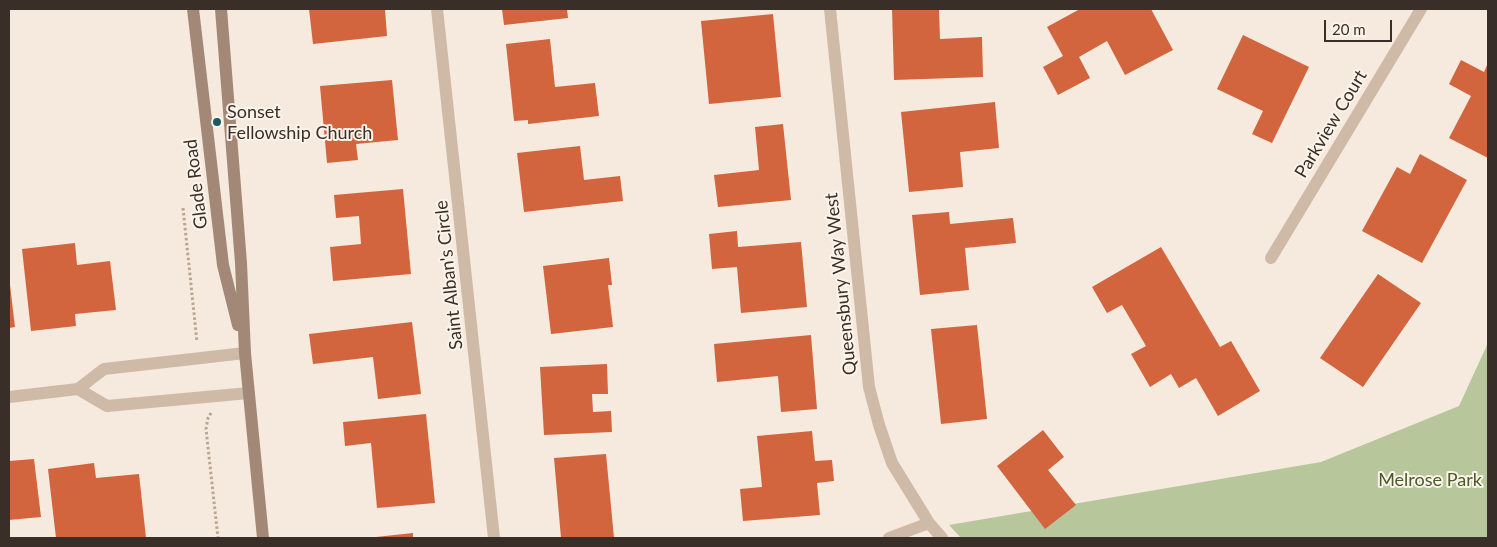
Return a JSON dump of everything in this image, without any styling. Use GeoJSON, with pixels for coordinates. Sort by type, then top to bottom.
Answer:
{"type":"FeatureCollection","features":[{"type":"Feature","properties":{"kind":"main road","name":"Glade Road"},"geometry":{"type":"LineString","coordinates":[[193,9],[223,265],[245,353]]}},
{"type":"Feature","properties":{"kind":"main road","name":"Glade Road"},"geometry":{"type":"LineString","coordinates":[[221,9],[241,263],[245,353],[263,538]]}},
{"type":"Feature","properties":{"kind":"street","name":"Saint Alban's Circle"},"geometry":{"type":"LineString","coordinates":[[437,9],[494,538]]}},
{"type":"Feature","properties":{"kind":"street","name":"Queensbury Way West"},"geometry":{"type":"LineString","coordinates":[[830,9],[869,387],[878,425],[892,463],[929,523],[942,538]]}},
{"type":"Feature","properties":{"kind":"street","name":"Parkview Court"},"geometry":{"type":"LineString","coordinates":[[1270,258],[1421,9]]}},
{"type":"Feature","properties":{"kind":"street"},"geometry":{"type":"LineString","coordinates":[[9,397],[78,389],[104,369],[245,353]]}},
{"type":"Feature","properties":{"kind":"street"},"geometry":{"type":"LineString","coordinates":[[78,389],[107,406],[249,393]]}},
{"type":"Feature","properties":{"kind":"street"},"geometry":{"type":"LineString","coordinates":[[889,538],[929,523]]}},
{"type":"Feature","properties":{"kind":"green space","name":"Melrose Park"},"geometry":{"type":"Polygon","coordinates":[[[1488,343],[1488,538],[961,538],[949,525],[1321,462],[1459,406],[1488,343]]]}},
{"type":"Feature","properties":{"kind":"building"},"geometry":{"type":"Polygon","coordinates":[[[309,9],[385,9],[387,36],[313,44],[309,9]]]}},
{"type":"Feature","properties":{"kind":"building"},"geometry":{"type":"Polygon","coordinates":[[[502,9],[567,9],[568,18],[504,25],[502,9]]]}},
{"type":"Feature","properties":{"kind":"building"},"geometry":{"type":"Polygon","coordinates":[[[892,9],[939,9],[940,39],[982,37],[983,77],[894,80],[892,9]]]}},
{"type":"Feature","properties":{"kind":"building"},"geometry":{"type":"Polygon","coordinates":[[[1080,9],[1151,9],[1173,50],[1125,75],[1107,41],[1079,57],[1090,78],[1058,95],[1043,67],[1063,56],[1047,27],[1080,9]]]}},
{"type":"Feature","properties":{"kind":"building"},"geometry":{"type":"Polygon","coordinates":[[[773,14],[781,97],[709,104],[701,21],[773,14]]]}},
{"type":"Feature","properties":{"kind":"building"},"geometry":{"type":"Polygon","coordinates":[[[1243,35],[1309,67],[1272,143],[1252,134],[1263,111],[1217,89],[1243,35]]]}},
{"type":"Feature","properties":{"kind":"building"},"geometry":{"type":"Polygon","coordinates":[[[550,39],[555,87],[595,83],[599,116],[528,124],[528,120],[514,121],[506,44],[550,39]]]}},
{"type":"Feature","properties":{"kind":"building"},"geometry":{"type":"Polygon","coordinates":[[[1461,60],[1484,72],[1488,63],[1488,158],[1449,138],[1471,96],[1449,84],[1461,60]]]}},
{"type":"Feature","properties":{"kind":"building"},"geometry":{"type":"Polygon","coordinates":[[[392,80],[398,140],[356,144],[358,160],[327,163],[320,86],[392,80]]]}},
{"type":"Feature","properties":{"kind":"building"},"geometry":{"type":"Polygon","coordinates":[[[995,102],[999,148],[960,152],[963,187],[909,192],[901,112],[995,102]]]}},
{"type":"Feature","properties":{"kind":"building"},"geometry":{"type":"Polygon","coordinates":[[[783,124],[791,200],[718,207],[714,175],[759,170],[755,127],[783,124]]]}},
{"type":"Feature","properties":{"kind":"building"},"geometry":{"type":"Polygon","coordinates":[[[580,146],[584,180],[620,176],[623,201],[524,212],[517,153],[580,146]]]}},
{"type":"Feature","properties":{"kind":"building"},"geometry":{"type":"Polygon","coordinates":[[[1420,154],[1467,180],[1422,263],[1362,231],[1397,167],[1410,174],[1420,154]]]}},
{"type":"Feature","properties":{"kind":"building"},"geometry":{"type":"Polygon","coordinates":[[[403,189],[411,274],[333,281],[330,247],[361,244],[359,216],[336,218],[334,195],[403,189]]]}},
{"type":"Feature","properties":{"kind":"building"},"geometry":{"type":"Polygon","coordinates":[[[949,212],[950,224],[1013,218],[1016,243],[965,248],[969,290],[920,295],[912,215],[949,212]]]}},
{"type":"Feature","properties":{"kind":"building"},"geometry":{"type":"Polygon","coordinates":[[[737,231],[738,247],[801,242],[807,307],[741,313],[737,267],[712,269],[709,234],[737,231]]]}},
{"type":"Feature","properties":{"kind":"building"},"geometry":{"type":"Polygon","coordinates":[[[75,243],[77,265],[110,261],[116,310],[75,314],[76,326],[31,331],[22,249],[75,243]]]}},
{"type":"Feature","properties":{"kind":"building"},"geometry":{"type":"Polygon","coordinates":[[[1161,247],[1220,347],[1231,341],[1260,391],[1218,416],[1196,378],[1179,388],[1171,374],[1150,387],[1131,354],[1146,346],[1122,305],[1107,313],[1092,287],[1161,247]]]}},
{"type":"Feature","properties":{"kind":"building"},"geometry":{"type":"Polygon","coordinates":[[[609,258],[612,285],[608,285],[613,327],[551,334],[543,266],[609,258]]]}},
{"type":"Feature","properties":{"kind":"building"},"geometry":{"type":"Polygon","coordinates":[[[1378,274],[1421,303],[1363,387],[1320,358],[1378,274]]]}},
{"type":"Feature","properties":{"kind":"building"},"geometry":{"type":"Polygon","coordinates":[[[9,285],[15,327],[9,328],[9,285]]]}},
{"type":"Feature","properties":{"kind":"building"},"geometry":{"type":"Polygon","coordinates":[[[412,322],[421,394],[378,399],[373,357],[313,364],[309,334],[412,322]]]}},
{"type":"Feature","properties":{"kind":"building"},"geometry":{"type":"Polygon","coordinates":[[[977,325],[987,419],[941,424],[931,329],[977,325]]]}},
{"type":"Feature","properties":{"kind":"building"},"geometry":{"type":"Polygon","coordinates":[[[811,335],[817,409],[781,412],[778,376],[717,382],[714,344],[811,335]]]}},
{"type":"Feature","properties":{"kind":"building"},"geometry":{"type":"Polygon","coordinates":[[[607,364],[608,394],[592,394],[593,412],[611,411],[612,432],[544,435],[540,367],[607,364]]]}},
{"type":"Feature","properties":{"kind":"building"},"geometry":{"type":"Polygon","coordinates":[[[426,414],[435,503],[377,508],[371,443],[345,446],[343,422],[426,414]]]}},
{"type":"Feature","properties":{"kind":"building"},"geometry":{"type":"Polygon","coordinates":[[[1043,430],[1064,457],[1048,470],[1076,505],[1045,529],[997,466],[1043,430]]]}},
{"type":"Feature","properties":{"kind":"building"},"geometry":{"type":"Polygon","coordinates":[[[812,431],[815,461],[832,460],[834,481],[817,483],[820,515],[743,521],[740,489],[762,487],[757,436],[812,431]]]}},
{"type":"Feature","properties":{"kind":"building"},"geometry":{"type":"Polygon","coordinates":[[[606,454],[614,538],[561,538],[554,458],[606,454]]]}},
{"type":"Feature","properties":{"kind":"building"},"geometry":{"type":"Polygon","coordinates":[[[34,459],[41,517],[9,520],[9,461],[34,459]]]}},
{"type":"Feature","properties":{"kind":"building"},"geometry":{"type":"Polygon","coordinates":[[[94,463],[96,478],[139,474],[146,538],[56,538],[48,469],[94,463]]]}},
{"type":"Feature","properties":{"kind":"building"},"geometry":{"type":"Polygon","coordinates":[[[413,533],[413,538],[376,538],[376,537],[413,533]]]}},
{"type":"Feature","properties":{"kind":"place","name":"Sonset Fellowship Church"},"geometry":{"type":"Point","coordinates":[217,122]}}]}
